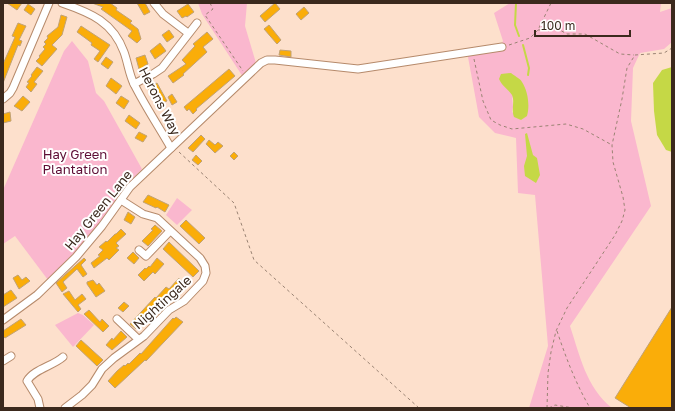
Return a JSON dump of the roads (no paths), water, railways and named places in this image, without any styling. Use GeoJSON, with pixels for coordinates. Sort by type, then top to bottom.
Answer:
{"type":"FeatureCollection","features":[{"type":"Feature","properties":{"kind":"street"},"geometry":{"type":"LineString","coordinates":[[3,99],[13,88],[49,3]]}},
{"type":"Feature","properties":{"kind":"street","name":"Herons Way"},"geometry":{"type":"LineString","coordinates":[[62,3],[86,12],[106,24],[119,40],[124,50],[134,84],[172,147]]}},
{"type":"Feature","properties":{"kind":"street"},"geometry":{"type":"LineString","coordinates":[[154,3],[163,14],[188,33]]}},
{"type":"Feature","properties":{"kind":"street"},"geometry":{"type":"LineString","coordinates":[[134,84],[162,68],[188,33],[198,23]]}},
{"type":"Feature","properties":{"kind":"street","name":"Hay Green Lane"},"geometry":{"type":"LineString","coordinates":[[3,320],[37,295],[76,257],[102,226],[130,187],[261,63],[266,60],[358,69],[502,47]]}},
{"type":"Feature","properties":{"kind":"street","name":"Nightingale"},"geometry":{"type":"LineString","coordinates":[[65,408],[82,395],[92,384],[102,369],[114,358],[144,336],[169,310],[184,301],[203,281],[206,273],[205,266],[200,258],[156,218],[143,214],[121,200]]}},
{"type":"Feature","properties":{"kind":"street"},"geometry":{"type":"LineString","coordinates":[[139,250],[146,256],[170,231]]}},
{"type":"Feature","properties":{"kind":"street"},"geometry":{"type":"LineString","coordinates":[[117,319],[138,339]]}},
{"type":"Feature","properties":{"kind":"street"},"geometry":{"type":"LineString","coordinates":[[3,361],[12,356]]}},
{"type":"Feature","properties":{"kind":"street"},"geometry":{"type":"LineString","coordinates":[[40,408],[38,399],[27,381],[30,376],[57,362],[63,357]]}},
{"type":"Feature","properties":{"kind":"waterway"},"geometry":{"type":"LineString","coordinates":[[516,3],[515,25],[519,36]]}},
{"type":"Feature","properties":{"kind":"waterway"},"geometry":{"type":"LineString","coordinates":[[523,45],[529,68],[528,75]]}},
{"type":"Feature","properties":{"kind":"park label","name":"Hay Green Plantation"},"geometry":{"type":"Point","coordinates":[75,162]}}]}
